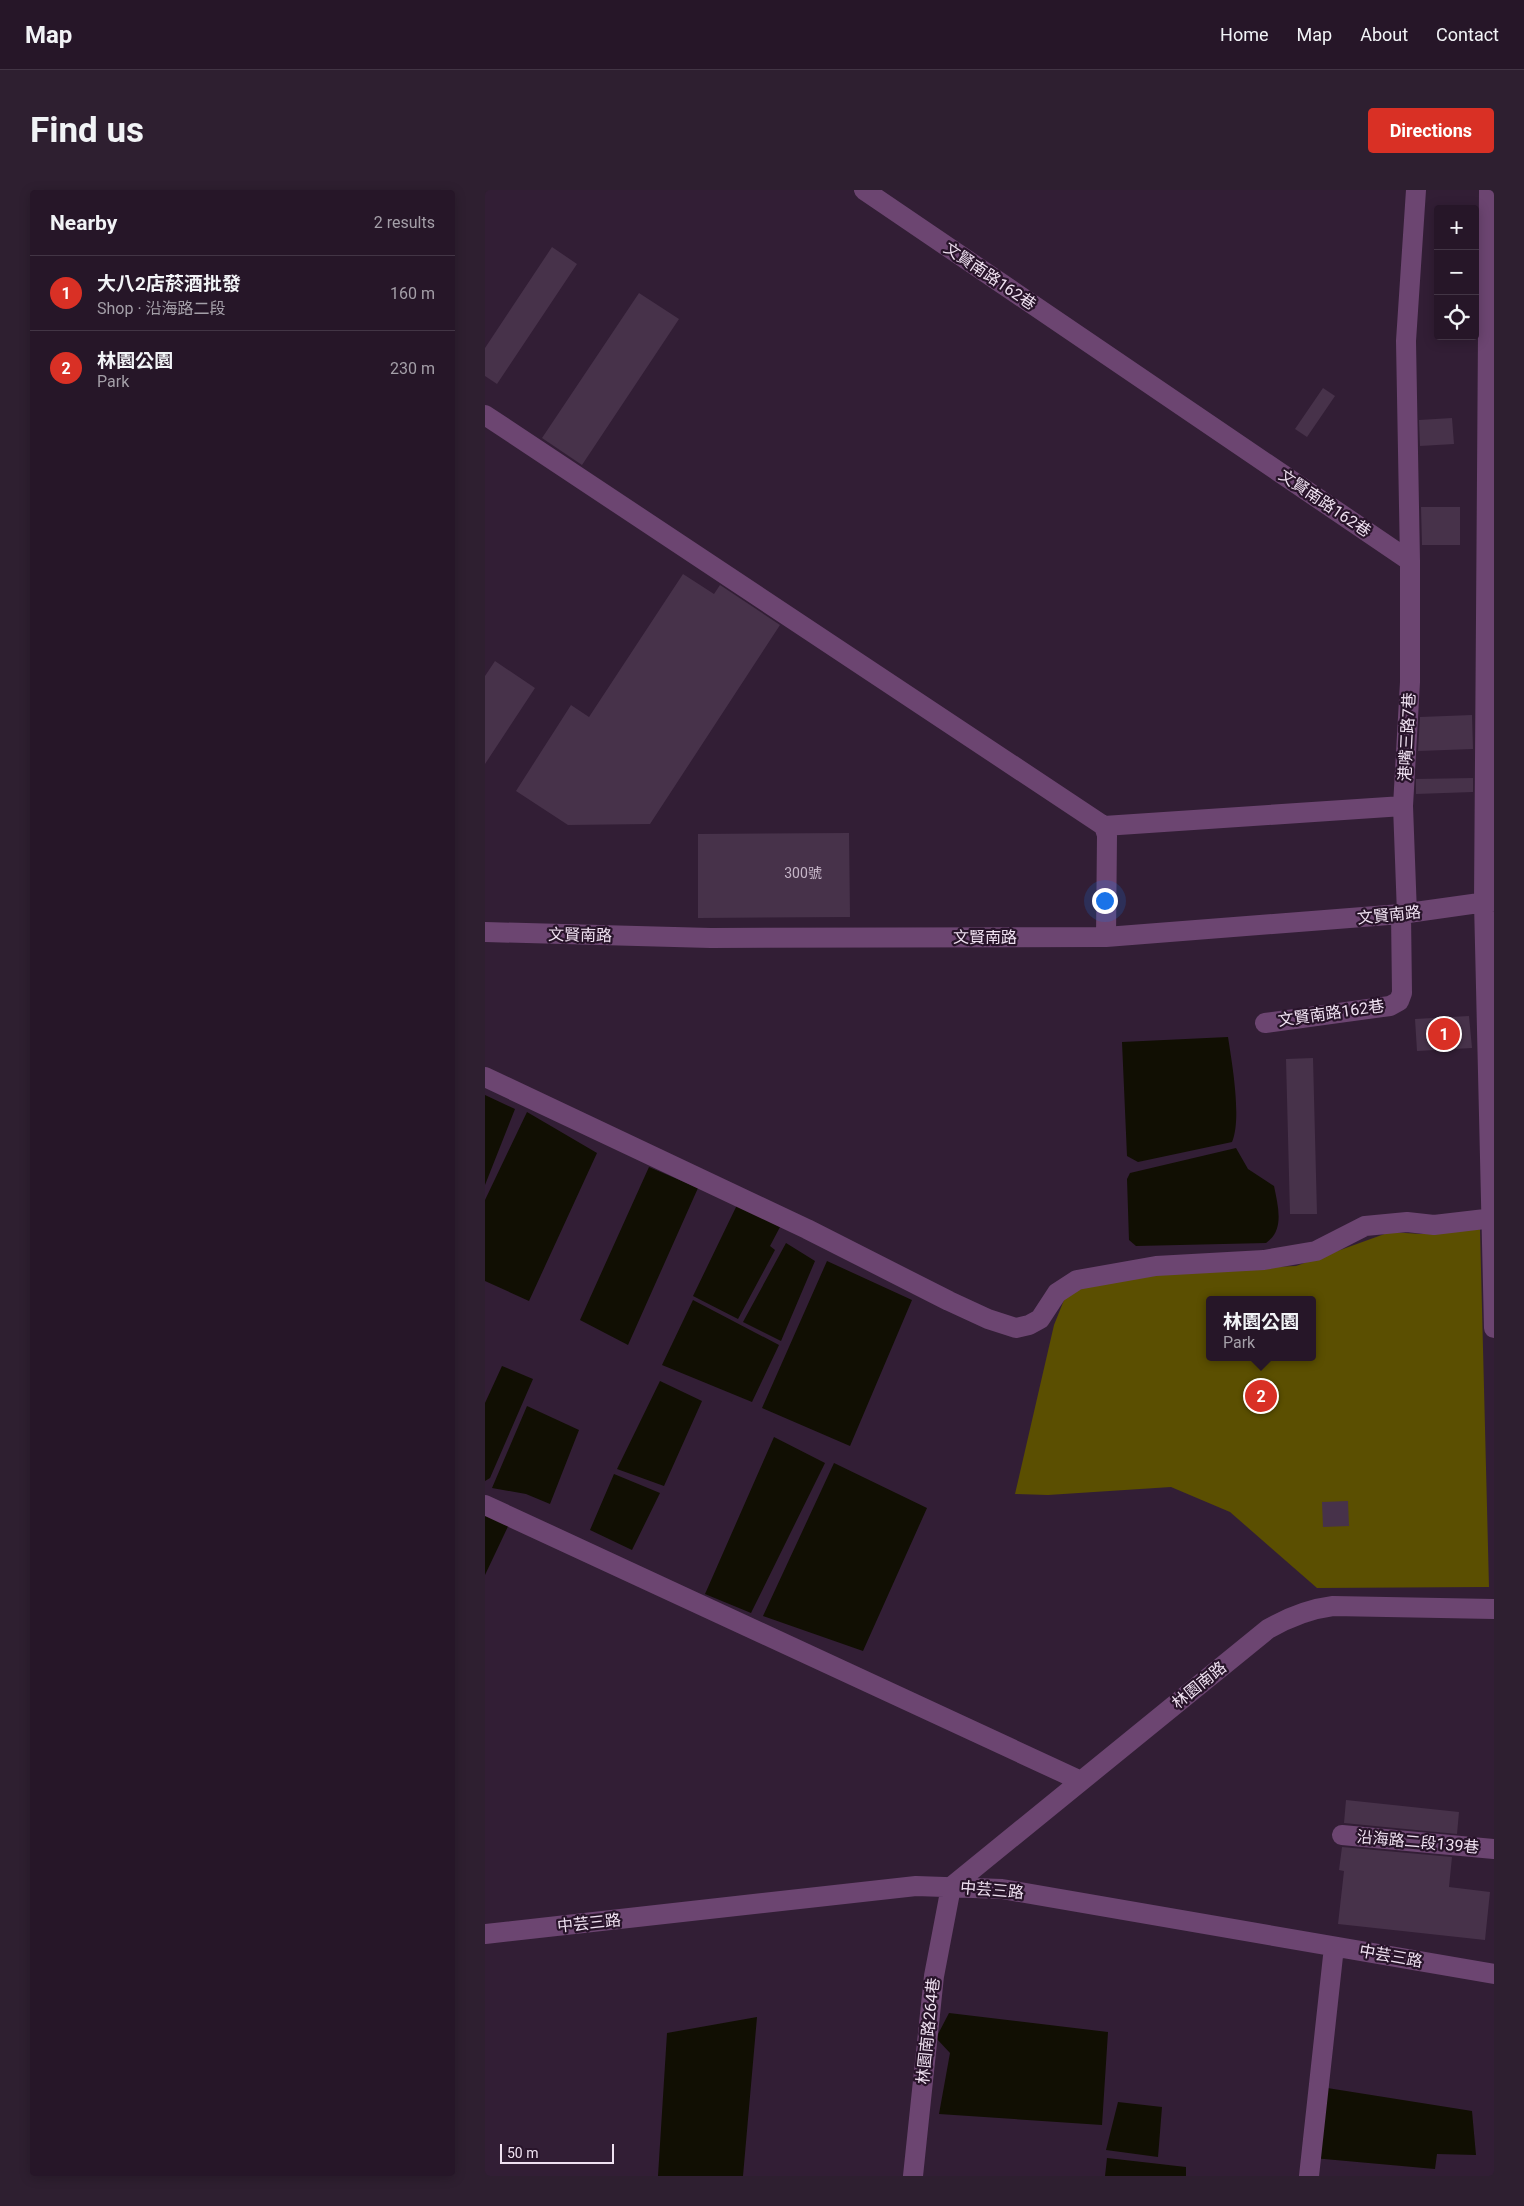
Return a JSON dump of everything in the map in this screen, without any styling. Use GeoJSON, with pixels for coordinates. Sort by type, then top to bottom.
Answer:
{"type":"FeatureCollection","features":[{"type":"Feature","properties":{"kind":"street","name":"文賢南路162巷"},"geometry":{"type":"LineString","coordinates":[[864,190],[1410,560]]}},
{"type":"Feature","properties":{"kind":"street"},"geometry":{"type":"LineString","coordinates":[[1410,560],[1406,341],[1417,205],[1416,190]]}},
{"type":"Feature","properties":{"kind":"street"},"geometry":{"type":"LineString","coordinates":[[1489,190],[1489,901],[1494,1328]]}},
{"type":"Feature","properties":{"kind":"street"},"geometry":{"type":"LineString","coordinates":[[485,415],[1104,826],[1403,806]]}},
{"type":"Feature","properties":{"kind":"street","name":"港嘴三路7巷"},"geometry":{"type":"LineString","coordinates":[[1404,914],[1403,806],[1409,682],[1410,560]]}},
{"type":"Feature","properties":{"kind":"street"},"geometry":{"type":"LineString","coordinates":[[1104,826],[1107,835],[1106,937]]}},
{"type":"Feature","properties":{"kind":"street","name":"文賢南路"},"geometry":{"type":"LineString","coordinates":[[485,932],[711,938],[1106,937],[1404,914],[1489,901]]}},
{"type":"Feature","properties":{"kind":"street","name":"文賢南路162巷"},"geometry":{"type":"LineString","coordinates":[[1265,1022],[1390,1006],[1399,1001],[1402,993],[1404,914]]}},
{"type":"Feature","properties":{"kind":"street"},"geometry":{"type":"LineString","coordinates":[[485,1077],[807,1229],[949,1301],[988,1319],[1016,1328],[1029,1325],[1040,1319],[1057,1293],[1077,1280],[1156,1266],[1264,1260],[1316,1251],[1365,1226],[1407,1222],[1435,1225],[1492,1219]]}},
{"type":"Feature","properties":{"kind":"street"},"geometry":{"type":"LineString","coordinates":[[485,1505],[1081,1781]]}},
{"type":"Feature","properties":{"kind":"street","name":"林園南路"},"geometry":{"type":"LineString","coordinates":[[951,1887],[1268,1629],[1286,1618],[1310,1609],[1333,1606],[1494,1609]]}},
{"type":"Feature","properties":{"kind":"street","name":"沿海路二段139巷"},"geometry":{"type":"LineString","coordinates":[[1341,1835],[1494,1849]]}},
{"type":"Feature","properties":{"kind":"street","name":"中芸三路"},"geometry":{"type":"LineString","coordinates":[[485,1934],[896,1888],[951,1887],[1002,1889],[1494,1974]]}},
{"type":"Feature","properties":{"kind":"street","name":"林園南路264巷"},"geometry":{"type":"LineString","coordinates":[[913,2176],[934,1976],[951,1887]]}},
{"type":"Feature","properties":{"kind":"street"},"geometry":{"type":"LineString","coordinates":[[1309,2176],[1334,1947]]}},
{"type":"Feature","properties":{"kind":"shaded area"},"geometry":{"type":"Polygon","coordinates":[[[1228,1037],[1236,1106],[1235,1132],[1232,1142],[1138,1162],[1127,1156],[1122,1042],[1228,1037]]]}},
{"type":"Feature","properties":{"kind":"shaded area"},"geometry":{"type":"Polygon","coordinates":[[[485,1095],[515,1109],[485,1185],[485,1095]]]}},
{"type":"Feature","properties":{"kind":"shaded area"},"geometry":{"type":"Polygon","coordinates":[[[527,1112],[597,1153],[529,1301],[485,1281],[485,1200],[527,1112]]]}},
{"type":"Feature","properties":{"kind":"shaded area"},"geometry":{"type":"Polygon","coordinates":[[[1236,1148],[1248,1169],[1274,1186],[1279,1217],[1276,1231],[1272,1238],[1266,1243],[1136,1246],[1129,1240],[1127,1179],[1130,1173],[1236,1148]]]}},
{"type":"Feature","properties":{"kind":"shaded area"},"geometry":{"type":"Polygon","coordinates":[[[649,1167],[698,1188],[628,1345],[580,1320],[649,1167]]]}},
{"type":"Feature","properties":{"kind":"shaded area"},"geometry":{"type":"Polygon","coordinates":[[[737,1205],[780,1227],[770,1246],[775,1250],[738,1319],[693,1296],[737,1205]]]}},
{"type":"Feature","properties":{"kind":"shaded area"},"geometry":{"type":"Polygon","coordinates":[[[1480,1229],[1489,1587],[1317,1588],[1230,1512],[1171,1487],[1048,1495],[1015,1494],[1054,1325],[1068,1290],[1177,1272],[1296,1266],[1390,1232],[1421,1234],[1480,1229]]]}},
{"type":"Feature","properties":{"kind":"shaded area"},"geometry":{"type":"Polygon","coordinates":[[[786,1243],[815,1261],[781,1341],[743,1322],[786,1243]]]}},
{"type":"Feature","properties":{"kind":"shaded area"},"geometry":{"type":"Polygon","coordinates":[[[827,1261],[912,1300],[850,1446],[762,1408],[827,1261]]]}},
{"type":"Feature","properties":{"kind":"shaded area"},"geometry":{"type":"Polygon","coordinates":[[[693,1300],[779,1345],[752,1402],[662,1365],[693,1300]]]}},
{"type":"Feature","properties":{"kind":"shaded area"},"geometry":{"type":"Polygon","coordinates":[[[502,1366],[533,1379],[490,1478],[485,1481],[485,1403],[502,1366]]]}},
{"type":"Feature","properties":{"kind":"shaded area"},"geometry":{"type":"Polygon","coordinates":[[[660,1381],[702,1401],[664,1486],[617,1469],[660,1381]]]}},
{"type":"Feature","properties":{"kind":"shaded area"},"geometry":{"type":"Polygon","coordinates":[[[527,1406],[579,1430],[550,1504],[526,1494],[492,1488],[527,1406]]]}},
{"type":"Feature","properties":{"kind":"shaded area"},"geometry":{"type":"Polygon","coordinates":[[[774,1437],[825,1463],[751,1613],[705,1594],[774,1437]]]}},
{"type":"Feature","properties":{"kind":"shaded area"},"geometry":{"type":"Polygon","coordinates":[[[834,1463],[927,1508],[863,1651],[763,1616],[834,1463]]]}},
{"type":"Feature","properties":{"kind":"shaded area"},"geometry":{"type":"Polygon","coordinates":[[[614,1474],[660,1493],[632,1550],[590,1530],[614,1474]]]}},
{"type":"Feature","properties":{"kind":"shaded area"},"geometry":{"type":"Polygon","coordinates":[[[485,1510],[512,1518],[485,1575],[485,1510]]]}},
{"type":"Feature","properties":{"kind":"shaded area"},"geometry":{"type":"Polygon","coordinates":[[[949,2013],[1108,2032],[1102,2125],[939,2114],[950,2053],[936,2038],[949,2013]]]}},
{"type":"Feature","properties":{"kind":"shaded area"},"geometry":{"type":"Polygon","coordinates":[[[757,2017],[743,2176],[658,2176],[667,2033],[757,2017]]]}},
{"type":"Feature","properties":{"kind":"shaded area"},"geometry":{"type":"Polygon","coordinates":[[[1321,2087],[1472,2111],[1476,2155],[1437,2154],[1435,2169],[1313,2158],[1321,2087]]]}},
{"type":"Feature","properties":{"kind":"shaded area"},"geometry":{"type":"Polygon","coordinates":[[[1118,2102],[1162,2107],[1158,2157],[1106,2150],[1118,2102]]]}},
{"type":"Feature","properties":{"kind":"shaded area"},"geometry":{"type":"Polygon","coordinates":[[[1107,2158],[1186,2167],[1186,2176],[1105,2176],[1107,2158]]]}},
{"type":"Feature","properties":{"kind":"building"},"geometry":{"type":"Polygon","coordinates":[[[552,247],[577,264],[497,384],[485,376],[485,348],[552,247]]]}},
{"type":"Feature","properties":{"kind":"building"},"geometry":{"type":"Polygon","coordinates":[[[639,293],[679,319],[582,465],[542,438],[639,293]]]}},
{"type":"Feature","properties":{"kind":"building"},"geometry":{"type":"Polygon","coordinates":[[[1323,388],[1335,396],[1307,437],[1295,429],[1323,388]]]}},
{"type":"Feature","properties":{"kind":"building"},"geometry":{"type":"Polygon","coordinates":[[[1452,418],[1454,444],[1420,446],[1419,420],[1452,418]]]}},
{"type":"Feature","properties":{"kind":"building"},"geometry":{"type":"Polygon","coordinates":[[[1421,507],[1460,507],[1460,545],[1422,545],[1421,507]]]}},
{"type":"Feature","properties":{"kind":"building"},"geometry":{"type":"Polygon","coordinates":[[[683,574],[714,594],[720,585],[780,625],[650,824],[568,825],[516,791],[571,705],[589,717],[683,574]]]}},
{"type":"Feature","properties":{"kind":"building"},"geometry":{"type":"Polygon","coordinates":[[[495,661],[535,688],[485,764],[485,676],[495,661]]]}},
{"type":"Feature","properties":{"kind":"building"},"geometry":{"type":"Polygon","coordinates":[[[1472,715],[1473,749],[1418,751],[1420,717],[1472,715]]]}},
{"type":"Feature","properties":{"kind":"building"},"geometry":{"type":"Polygon","coordinates":[[[1473,778],[1473,792],[1416,794],[1416,779],[1473,778]]]}},
{"type":"Feature","properties":{"kind":"building"},"geometry":{"type":"Polygon","coordinates":[[[849,833],[850,917],[698,918],[698,834],[849,833]]]}},
{"type":"Feature","properties":{"kind":"building"},"geometry":{"type":"Polygon","coordinates":[[[1469,1016],[1472,1048],[1417,1051],[1415,1019],[1469,1016]]]}},
{"type":"Feature","properties":{"kind":"building"},"geometry":{"type":"Polygon","coordinates":[[[1313,1058],[1317,1214],[1290,1214],[1286,1059],[1313,1058]]]}},
{"type":"Feature","properties":{"kind":"building"},"geometry":{"type":"Polygon","coordinates":[[[1348,1501],[1349,1526],[1323,1527],[1322,1502],[1348,1501]]]}},
{"type":"Feature","properties":{"kind":"building"},"geometry":{"type":"Polygon","coordinates":[[[1346,1800],[1459,1812],[1457,1834],[1344,1823],[1346,1800]]]}},
{"type":"Feature","properties":{"kind":"building"},"geometry":{"type":"Polygon","coordinates":[[[1342,1847],[1452,1857],[1449,1887],[1490,1892],[1485,1940],[1338,1924],[1344,1871],[1339,1870],[1342,1847]]]}},
{"type":"Feature","properties":{"kind":"place","name":"大八2店菸酒批發"},"geometry":{"type":"Point","coordinates":[1444,1034]}},
{"type":"Feature","properties":{"kind":"place","name":"林園公園"},"geometry":{"type":"Point","coordinates":[1261,1396]}}]}
